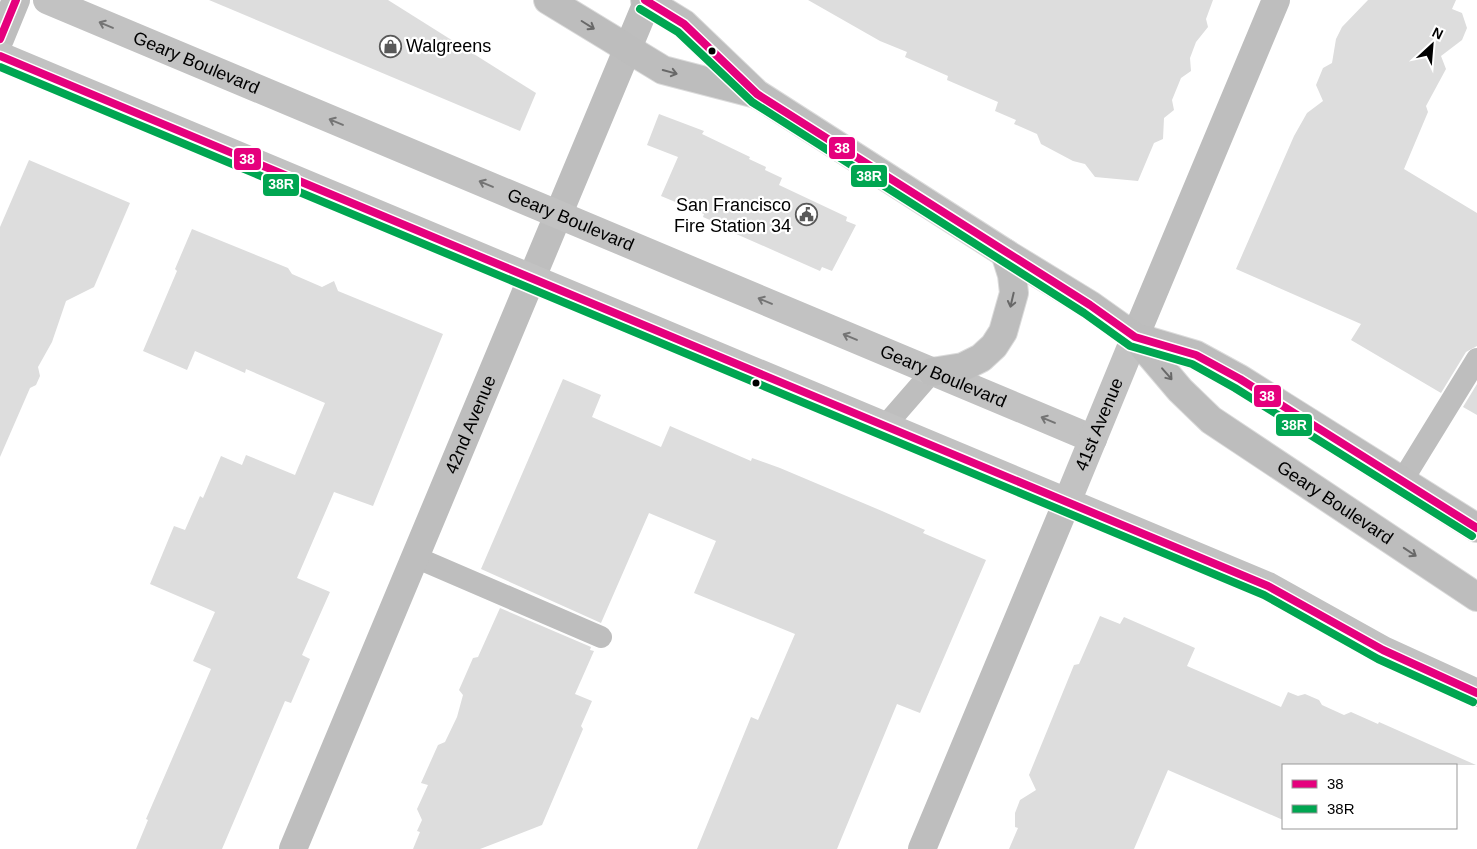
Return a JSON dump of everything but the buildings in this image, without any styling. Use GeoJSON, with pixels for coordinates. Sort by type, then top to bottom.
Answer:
{"type":"FeatureCollection","features":[{"type":"Feature","properties":{"kind":"main road","name":"Geary Boulevard"},"geometry":{"type":"LineString","coordinates":[[548,0],[627,50],[663,70],[757,94]]}},
{"type":"Feature","properties":{"kind":"main road","name":"Geary Boulevard"},"geometry":{"type":"LineString","coordinates":[[647,0],[684,24],[757,94],[1005,253],[1090,305],[1135,337],[1210,420],[1477,597]]}},
{"type":"Feature","properties":{"kind":"main road"},"geometry":{"type":"LineString","coordinates":[[932,372],[963,367],[981,358],[994,346],[1003,332],[1014,293],[1012,275],[1005,253]]}},
{"type":"Feature","properties":{"kind":"main road","name":"Geary Boulevard"},"geometry":{"type":"LineString","coordinates":[[1135,337],[1196,355],[1240,379],[1477,528]]}},
{"type":"Feature","properties":{"kind":"street"},"geometry":{"type":"LineString","coordinates":[[0,39],[16,0]]}},
{"type":"Feature","properties":{"kind":"street","name":"Geary Boulevard"},"geometry":{"type":"LineString","coordinates":[[47,0],[1093,439]]}},
{"type":"Feature","properties":{"kind":"street","name":"42nd Avenue"},"geometry":{"type":"LineString","coordinates":[[293,849],[647,0]]}},
{"type":"Feature","properties":{"kind":"street","name":"41st Avenue"},"geometry":{"type":"LineString","coordinates":[[922,849],[1276,0]]}},
{"type":"Feature","properties":{"kind":"street"},"geometry":{"type":"LineString","coordinates":[[0,56],[1268,586],[1383,650],[1477,693]]}},
{"type":"Feature","properties":{"kind":"lane"},"geometry":{"type":"LineString","coordinates":[[1402,481],[1477,359]]}},
{"type":"Feature","properties":{"kind":"lane"},"geometry":{"type":"LineString","coordinates":[[885,426],[932,372]]}},
{"type":"Feature","properties":{"kind":"lane"},"geometry":{"type":"LineString","coordinates":[[415,557],[601,637]]}},
{"type":"Feature","properties":{"kind":"transit line","name":"38"},"geometry":{"type":"LineString","coordinates":[[0,39],[16,0]]}},
{"type":"Feature","properties":{"kind":"transit line","name":"38"},"geometry":{"type":"LineString","coordinates":[[645,0],[684,24],[757,94],[1090,305],[1135,337],[1196,355],[1240,379],[1477,528]]}},
{"type":"Feature","properties":{"kind":"transit line","name":"38R"},"geometry":{"type":"LineString","coordinates":[[640,9],[678,32],[752,102],[1084,313],[1130,346],[1192,364],[1235,388],[1472,536]]}},
{"type":"Feature","properties":{"kind":"transit line","name":"38"},"geometry":{"type":"LineString","coordinates":[[0,56],[1268,586],[1383,650],[1477,693]]}},
{"type":"Feature","properties":{"kind":"transit line","name":"38R"},"geometry":{"type":"LineString","coordinates":[[0,67],[1264,595],[1378,659],[1473,702]]}},
{"type":"Feature","properties":{"kind":"place","name":"Walgreens"},"geometry":{"type":"Point","coordinates":[390,46]}},
{"type":"Feature","properties":{"kind":"place","name":"San Francisco Fire Station 34"},"geometry":{"type":"Point","coordinates":[807,215]}}]}
